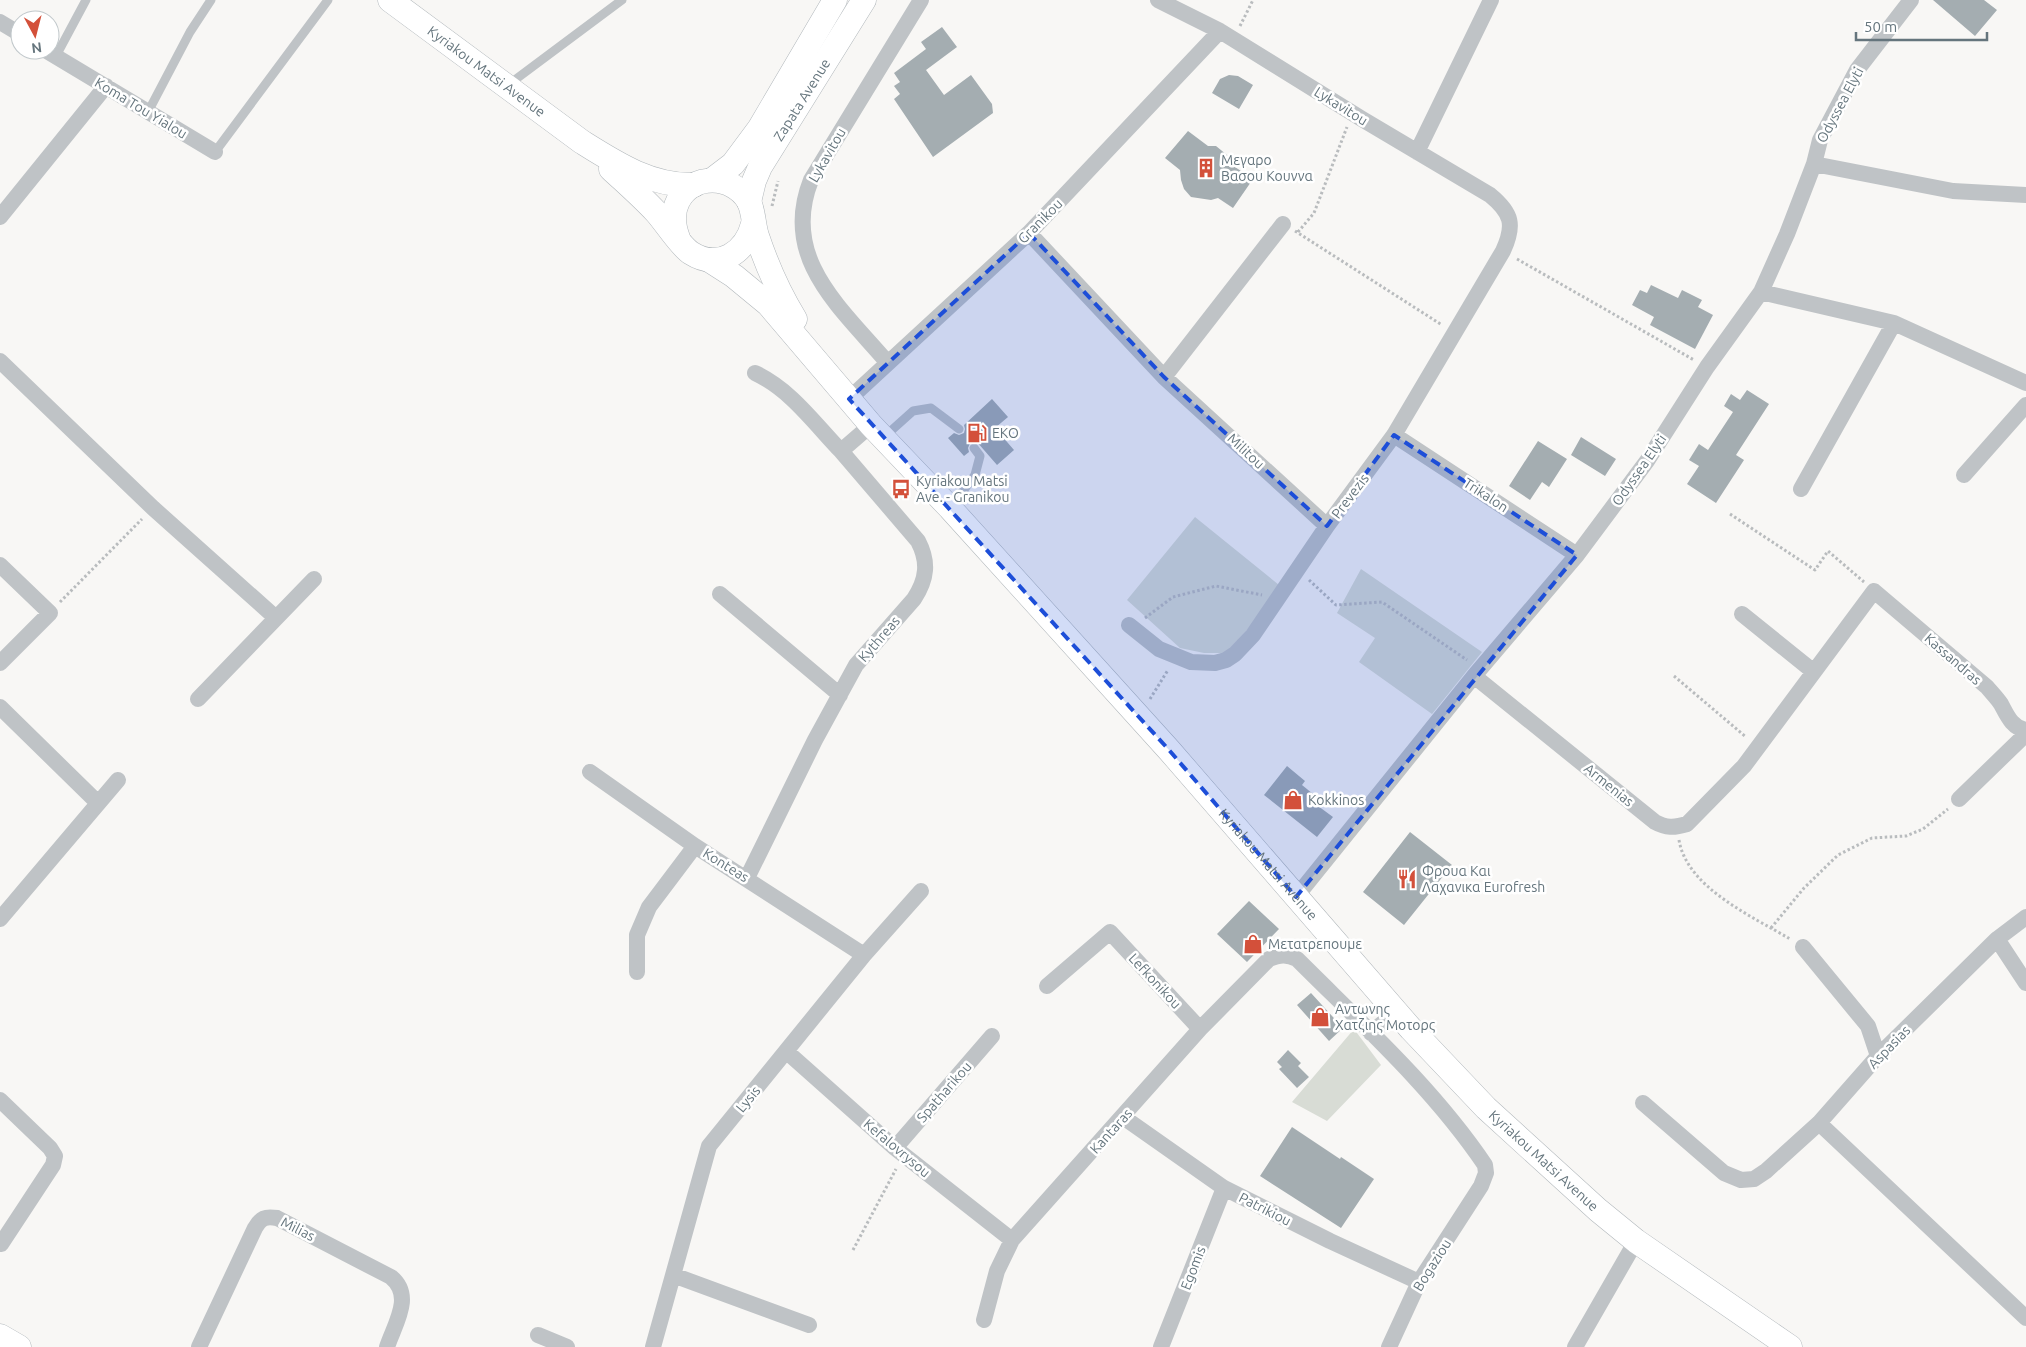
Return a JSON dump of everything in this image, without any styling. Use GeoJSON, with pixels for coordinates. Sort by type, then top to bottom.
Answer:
{"type":"FeatureCollection","features":[{"type":"Feature","properties":{"kind":"main road","name":"Zapata Avenue"},"geometry":{"type":"LineString","coordinates":[[703,183],[733,164],[759,129],[835,0]]}},
{"type":"Feature","properties":{"kind":"main road","name":"Zapata Avenue"},"geometry":{"type":"LineString","coordinates":[[751,213],[754,181],[760,167],[864,0]]}},
{"type":"Feature","properties":{"kind":"main road","name":"Kyriakou Matsi Avenue"},"geometry":{"type":"LineString","coordinates":[[400,4],[582,142],[614,162],[647,178],[678,186],[723,181],[743,193],[770,274],[793,316],[832,378]]}},
{"type":"Feature","properties":{"kind":"main road","name":"Kyriakou Matsi Avenue"},"geometry":{"type":"LineString","coordinates":[[582,142],[636,192],[690,253],[709,260],[734,276],[768,304],[877,432],[950,508],[1139,717],[1396,1012],[1486,1108],[1598,1210],[1636,1241],[1790,1347]]}},
{"type":"Feature","properties":{"kind":"main road"},"geometry":{"type":"LineString","coordinates":[[678,238],[674,228],[675,208],[679,199],[703,183]]}},
{"type":"Feature","properties":{"kind":"main road"},"geometry":{"type":"LineString","coordinates":[[709,260],[720,259],[738,251],[748,239],[751,213]]}},
{"type":"Feature","properties":{"kind":"main road"},"geometry":{"type":"LineString","coordinates":[[0,1336],[19,1347]]}},
{"type":"Feature","properties":{"kind":"street","name":"Lykavitou"},"geometry":{"type":"LineString","coordinates":[[887,362],[818,279],[805,248],[802,216],[811,180],[921,0]]}},
{"type":"Feature","properties":{"kind":"street","name":"Lykavitou"},"geometry":{"type":"LineString","coordinates":[[1158,0],[1227,35],[1352,113],[1490,195],[1500,203],[1507,213],[1511,226]]}},
{"type":"Feature","properties":{"kind":"street"},"geometry":{"type":"LineString","coordinates":[[1417,152],[1491,0]]}},
{"type":"Feature","properties":{"kind":"street","name":"Odyssea Elyti"},"geometry":{"type":"LineString","coordinates":[[1296,896],[1477,672],[1577,555],[1647,461],[1707,368],[1761,292],[1788,234],[1814,164],[1820,140],[1857,70],[1911,0]]}},
{"type":"Feature","properties":{"kind":"street","name":"Granikou"},"geometry":{"type":"LineString","coordinates":[[848,398],[1029,233],[1227,35]]}},
{"type":"Feature","properties":{"kind":"street","name":"Koma Tou Yialou"},"geometry":{"type":"LineString","coordinates":[[60,59],[215,152]]}},
{"type":"Feature","properties":{"kind":"street"},"geometry":{"type":"LineString","coordinates":[[0,217],[106,86]]}},
{"type":"Feature","properties":{"kind":"street"},"geometry":{"type":"LineString","coordinates":[[1814,164],[1954,191],[2026,195]]}},
{"type":"Feature","properties":{"kind":"street"},"geometry":{"type":"LineString","coordinates":[[1164,377],[1283,224]]}},
{"type":"Feature","properties":{"kind":"street","name":"Prevezis"},"geometry":{"type":"LineString","coordinates":[[1131,626],[1150,644],[1176,657],[1205,664],[1220,662],[1231,657],[1253,635],[1327,526],[1394,435],[1503,251],[1511,226]]}},
{"type":"Feature","properties":{"kind":"street","name":"Militou"},"geometry":{"type":"LineString","coordinates":[[1029,233],[1164,377],[1327,526]]}},
{"type":"Feature","properties":{"kind":"street"},"geometry":{"type":"LineString","coordinates":[[1761,292],[1894,324],[2026,383]]}},
{"type":"Feature","properties":{"kind":"street"},"geometry":{"type":"LineString","coordinates":[[1801,489],[1894,324]]}},
{"type":"Feature","properties":{"kind":"street"},"geometry":{"type":"LineString","coordinates":[[0,361],[153,508],[276,618]]}},
{"type":"Feature","properties":{"kind":"street","name":"Kythreas"},"geometry":{"type":"LineString","coordinates":[[747,878],[815,740],[856,665],[921,589],[925,578],[926,564],[924,554],[910,531],[840,451],[790,396],[769,380],[754,374]]}},
{"type":"Feature","properties":{"kind":"street"},"geometry":{"type":"LineString","coordinates":[[1964,475],[2026,405]]}},
{"type":"Feature","properties":{"kind":"street"},"geometry":{"type":"LineString","coordinates":[[840,451],[877,432]]}},
{"type":"Feature","properties":{"kind":"street","name":"Trikalon"},"geometry":{"type":"LineString","coordinates":[[1394,435],[1577,555]]}},
{"type":"Feature","properties":{"kind":"street"},"geometry":{"type":"LineString","coordinates":[[0,565],[50,613],[0,663]]}},
{"type":"Feature","properties":{"kind":"street"},"geometry":{"type":"LineString","coordinates":[[198,699],[314,579]]}},
{"type":"Feature","properties":{"kind":"street"},"geometry":{"type":"LineString","coordinates":[[1676,828],[1686,824],[1744,766],[1874,591]]}},
{"type":"Feature","properties":{"kind":"street","name":"Kassandras"},"geometry":{"type":"LineString","coordinates":[[1874,591],[1987,688],[2000,702],[2014,725],[2026,732],[1959,799]]}},
{"type":"Feature","properties":{"kind":"street"},"geometry":{"type":"LineString","coordinates":[[720,594],[840,695]]}},
{"type":"Feature","properties":{"kind":"street"},"geometry":{"type":"LineString","coordinates":[[1742,614],[1814,672]]}},
{"type":"Feature","properties":{"kind":"street","name":"Armenias"},"geometry":{"type":"LineString","coordinates":[[1477,672],[1655,822],[1664,827],[1676,828]]}},
{"type":"Feature","properties":{"kind":"street"},"geometry":{"type":"LineString","coordinates":[[0,707],[98,803]]}},
{"type":"Feature","properties":{"kind":"street","name":"Konteas"},"geometry":{"type":"LineString","coordinates":[[590,772],[695,846],[864,955]]}},
{"type":"Feature","properties":{"kind":"street"},"geometry":{"type":"LineString","coordinates":[[0,919],[118,780]]}},
{"type":"Feature","properties":{"kind":"street"},"geometry":{"type":"LineString","coordinates":[[637,972],[637,935],[649,907],[695,846]]}},
{"type":"Feature","properties":{"kind":"street","name":"Lysis"},"geometry":{"type":"LineString","coordinates":[[653,1347],[709,1146],[864,955],[920,891]]}},
{"type":"Feature","properties":{"kind":"street","name":"Aspasias"},"geometry":{"type":"LineString","coordinates":[[1643,1103],[1724,1173],[1741,1180],[1754,1179],[1766,1171],[1819,1123],[1878,1056],[1997,939],[2026,917]]}},
{"type":"Feature","properties":{"kind":"street","name":"Lefkonikou"},"geometry":{"type":"LineString","coordinates":[[1047,986],[1110,932],[1200,1029]]}},
{"type":"Feature","properties":{"kind":"street"},"geometry":{"type":"LineString","coordinates":[[1997,939],[2026,983]]}},
{"type":"Feature","properties":{"kind":"street"},"geometry":{"type":"LineString","coordinates":[[1803,947],[1868,1026],[1878,1056]]}},
{"type":"Feature","properties":{"kind":"street","name":"Kantaras"},"geometry":{"type":"LineString","coordinates":[[984,1320],[997,1271],[1012,1240],[1200,1029],[1268,959],[1280,955],[1289,955],[1297,959],[1371,1033]]}},
{"type":"Feature","properties":{"kind":"street"},"geometry":{"type":"LineString","coordinates":[[1371,1033],[1396,1012]]}},
{"type":"Feature","properties":{"kind":"street","name":"Bogaziou"},"geometry":{"type":"LineString","coordinates":[[1371,1033],[1445,1112],[1485,1165],[1486,1174],[1481,1186],[1419,1282],[1389,1347]]}},
{"type":"Feature","properties":{"kind":"street","name":"Spatharikou"},"geometry":{"type":"LineString","coordinates":[[899,1152],[992,1036]]}},
{"type":"Feature","properties":{"kind":"street","name":"Kefalovrysou"},"geometry":{"type":"LineString","coordinates":[[787,1052],[899,1152],[1012,1240]]}},
{"type":"Feature","properties":{"kind":"street"},"geometry":{"type":"LineString","coordinates":[[0,1100],[50,1148],[55,1156],[53,1165],[1,1244]]}},
{"type":"Feature","properties":{"kind":"street","name":"Patrikiou"},"geometry":{"type":"LineString","coordinates":[[1123,1117],[1224,1188],[1330,1242],[1419,1282]]}},
{"type":"Feature","properties":{"kind":"street"},"geometry":{"type":"LineString","coordinates":[[1819,1123],[2026,1318]]}},
{"type":"Feature","properties":{"kind":"street","name":"Egomis"},"geometry":{"type":"LineString","coordinates":[[1161,1347],[1224,1188]]}},
{"type":"Feature","properties":{"kind":"street","name":"Milias"},"geometry":{"type":"LineString","coordinates":[[199,1347],[259,1220],[266,1217],[276,1218],[391,1276],[398,1283],[403,1292],[403,1301],[387,1347]]}},
{"type":"Feature","properties":{"kind":"street"},"geometry":{"type":"LineString","coordinates":[[1575,1347],[1636,1241]]}},
{"type":"Feature","properties":{"kind":"street"},"geometry":{"type":"LineString","coordinates":[[673,1275],[809,1325]]}},
{"type":"Feature","properties":{"kind":"street"},"geometry":{"type":"LineString","coordinates":[[538,1335],[566,1347]]}},
{"type":"Feature","properties":{"kind":"lane"},"geometry":{"type":"LineString","coordinates":[[60,49],[86,0]]}},
{"type":"Feature","properties":{"kind":"lane"},"geometry":{"type":"LineString","coordinates":[[148,112],[190,32],[210,0]]}},
{"type":"Feature","properties":{"kind":"lane"},"geometry":{"type":"LineString","coordinates":[[215,152],[328,0]]}},
{"type":"Feature","properties":{"kind":"lane"},"geometry":{"type":"LineString","coordinates":[[507,85],[622,0]]}},
{"type":"Feature","properties":{"kind":"lane"},"geometry":{"type":"LineString","coordinates":[[877,432],[912,411],[931,408],[959,429]]}},
{"type":"Feature","properties":{"kind":"lane"},"geometry":{"type":"LineString","coordinates":[[950,508],[975,475],[980,456],[974,448]]}},
{"type":"Feature","properties":{"kind":"path"},"geometry":{"type":"LineString","coordinates":[[1227,35],[1253,0]]}},
{"type":"Feature","properties":{"kind":"path"},"geometry":{"type":"LineString","coordinates":[[1297,233],[1314,213],[1352,113]]}},
{"type":"Feature","properties":{"kind":"path"},"geometry":{"type":"LineString","coordinates":[[1283,224],[1455,333]]}},
{"type":"Feature","properties":{"kind":"path"},"geometry":{"type":"LineString","coordinates":[[1503,251],[1707,368]]}},
{"type":"Feature","properties":{"kind":"path"},"geometry":{"type":"LineString","coordinates":[[50,613],[153,508]]}},
{"type":"Feature","properties":{"kind":"path"},"geometry":{"type":"LineString","coordinates":[[1730,514],[1815,570],[1828,551],[1874,591]]}},
{"type":"Feature","properties":{"kind":"path"},"geometry":{"type":"LineString","coordinates":[[1297,570],[1336,605],[1382,602],[1477,672]]}},
{"type":"Feature","properties":{"kind":"path"},"geometry":{"type":"LineString","coordinates":[[1131,626],[1173,597],[1216,586],[1277,599]]}},
{"type":"Feature","properties":{"kind":"path"},"geometry":{"type":"LineString","coordinates":[[1139,717],[1176,657]]}},
{"type":"Feature","properties":{"kind":"path"},"geometry":{"type":"LineString","coordinates":[[1674,676],[1757,747]]}},
{"type":"Feature","properties":{"kind":"path"},"geometry":{"type":"LineString","coordinates":[[1771,928],[1804,888],[1838,855],[1872,838],[1906,836],[1923,830],[1959,799]]}},
{"type":"Feature","properties":{"kind":"path"},"geometry":{"type":"LineString","coordinates":[[1676,828],[1681,853],[1695,875],[1722,898],[1803,947]]}},
{"type":"Feature","properties":{"kind":"path"},"geometry":{"type":"LineString","coordinates":[[853,1250],[899,1152]]}},
{"type":"Feature","properties":{"kind":"highlighted area"},"geometry":{"type":"Polygon","coordinates":[[[1029,233],[1164,377],[1327,526],[1394,435],[1577,555],[1296,897],[1169,750],[849,399],[1029,233]]]}},
{"type":"Feature","properties":{"kind":"shaded area"},"geometry":{"type":"Polygon","coordinates":[[[1195,517],[1284,589],[1226,653],[1204,653],[1180,648],[1127,600],[1195,517]]]}},
{"type":"Feature","properties":{"kind":"shaded area"},"geometry":{"type":"Polygon","coordinates":[[[1361,569],[1482,652],[1432,714],[1359,662],[1375,638],[1337,613],[1361,569]]]}},
{"type":"Feature","properties":{"kind":"shaded area"},"geometry":{"type":"Polygon","coordinates":[[[1354,1029],[1381,1065],[1327,1121],[1292,1102],[1354,1029]]]}},
{"type":"Feature","properties":{"kind":"building"},"geometry":{"type":"Polygon","coordinates":[[[1933,0],[1984,0],[1997,10],[1975,36],[1933,0]]]}},
{"type":"Feature","properties":{"kind":"building"},"geometry":{"type":"Polygon","coordinates":[[[942,27],[957,47],[926,70],[944,95],[971,75],[992,104],[993,113],[933,157],[894,99],[900,94],[894,86],[900,82],[894,73],[926,49],[921,42],[942,27]]]}},
{"type":"Feature","properties":{"kind":"building"},"geometry":{"type":"Polygon","coordinates":[[[1229,75],[1238,76],[1253,85],[1239,109],[1212,93],[1220,79],[1229,75]]]}},
{"type":"Feature","properties":{"kind":"building","name":"Μεγαρο Βασου Κουννα"},"geometry":{"type":"Polygon","coordinates":[[[1188,131],[1208,146],[1216,146],[1227,155],[1232,165],[1253,179],[1233,208],[1218,198],[1211,200],[1191,197],[1184,189],[1180,170],[1165,158],[1188,131]]]}},
{"type":"Feature","properties":{"kind":"building"},"geometry":{"type":"Polygon","coordinates":[[[1651,285],[1678,298],[1682,290],[1702,300],[1698,307],[1713,315],[1695,349],[1650,325],[1654,317],[1632,305],[1640,290],[1647,293],[1651,285]]]}},
{"type":"Feature","properties":{"kind":"building"},"geometry":{"type":"Polygon","coordinates":[[[1747,390],[1769,404],[1736,455],[1744,460],[1716,503],[1687,484],[1699,466],[1689,460],[1699,444],[1708,450],[1733,412],[1724,406],[1731,394],[1740,400],[1747,390]]]}},
{"type":"Feature","properties":{"kind":"building","name":"EKO"},"geometry":{"type":"Polygon","coordinates":[[[992,399],[1008,417],[995,428],[1014,450],[997,465],[977,442],[970,443],[969,452],[964,456],[948,438],[954,433],[959,435],[964,433],[964,425],[992,399]]]}},
{"type":"Feature","properties":{"kind":"building"},"geometry":{"type":"Polygon","coordinates":[[[1581,437],[1616,459],[1605,476],[1571,455],[1581,437]]]}},
{"type":"Feature","properties":{"kind":"building"},"geometry":{"type":"Polygon","coordinates":[[[1538,441],[1567,459],[1549,487],[1542,482],[1530,500],[1509,486],[1538,441]]]}},
{"type":"Feature","properties":{"kind":"building","name":"Kokkinos"},"geometry":{"type":"Polygon","coordinates":[[[1287,766],[1305,781],[1302,785],[1318,798],[1314,803],[1333,817],[1317,837],[1264,795],[1287,766]]]}},
{"type":"Feature","properties":{"kind":"building","name":"Φρουα Και Λαχανικα Eurofresh"},"geometry":{"type":"Polygon","coordinates":[[[1410,832],[1452,865],[1404,925],[1363,892],[1410,832]]]}},
{"type":"Feature","properties":{"kind":"building"},"geometry":{"type":"Polygon","coordinates":[[[1249,901],[1279,929],[1247,962],[1217,934],[1249,901]]]}},
{"type":"Feature","properties":{"kind":"building","name":"Αντωνης Χατζιης Μοτορς"},"geometry":{"type":"Polygon","coordinates":[[[1311,993],[1343,1028],[1329,1041],[1297,1005],[1311,993]]]}},
{"type":"Feature","properties":{"kind":"building"},"geometry":{"type":"Polygon","coordinates":[[[1288,1050],[1301,1063],[1298,1066],[1309,1077],[1297,1088],[1279,1069],[1282,1067],[1277,1062],[1288,1050]]]}},
{"type":"Feature","properties":{"kind":"building"},"geometry":{"type":"Polygon","coordinates":[[[1292,1127],[1374,1179],[1341,1228],[1260,1176],[1292,1127]]]}},
{"type":"Feature","properties":{"kind":"place","name":"Μεγαρο Βασου Κουννα"},"geometry":{"type":"Point","coordinates":[1206,168]}},
{"type":"Feature","properties":{"kind":"place","name":"EKO"},"geometry":{"type":"Point","coordinates":[977,433]}},
{"type":"Feature","properties":{"kind":"place","name":"Kyriakou Matsi Ave. - Granikou"},"geometry":{"type":"Point","coordinates":[901,489]}},
{"type":"Feature","properties":{"kind":"place","name":"Kokkinos"},"geometry":{"type":"Point","coordinates":[1293,800]}},
{"type":"Feature","properties":{"kind":"place","name":"Φρουα Και Λαχανικα Eurofresh"},"geometry":{"type":"Point","coordinates":[1407,879]}},
{"type":"Feature","properties":{"kind":"place","name":"Μετατρεπουμε"},"geometry":{"type":"Point","coordinates":[1253,944]}},
{"type":"Feature","properties":{"kind":"place","name":"Αντωνης Χατζιης Μοτορς"},"geometry":{"type":"Point","coordinates":[1320,1017]}}]}
